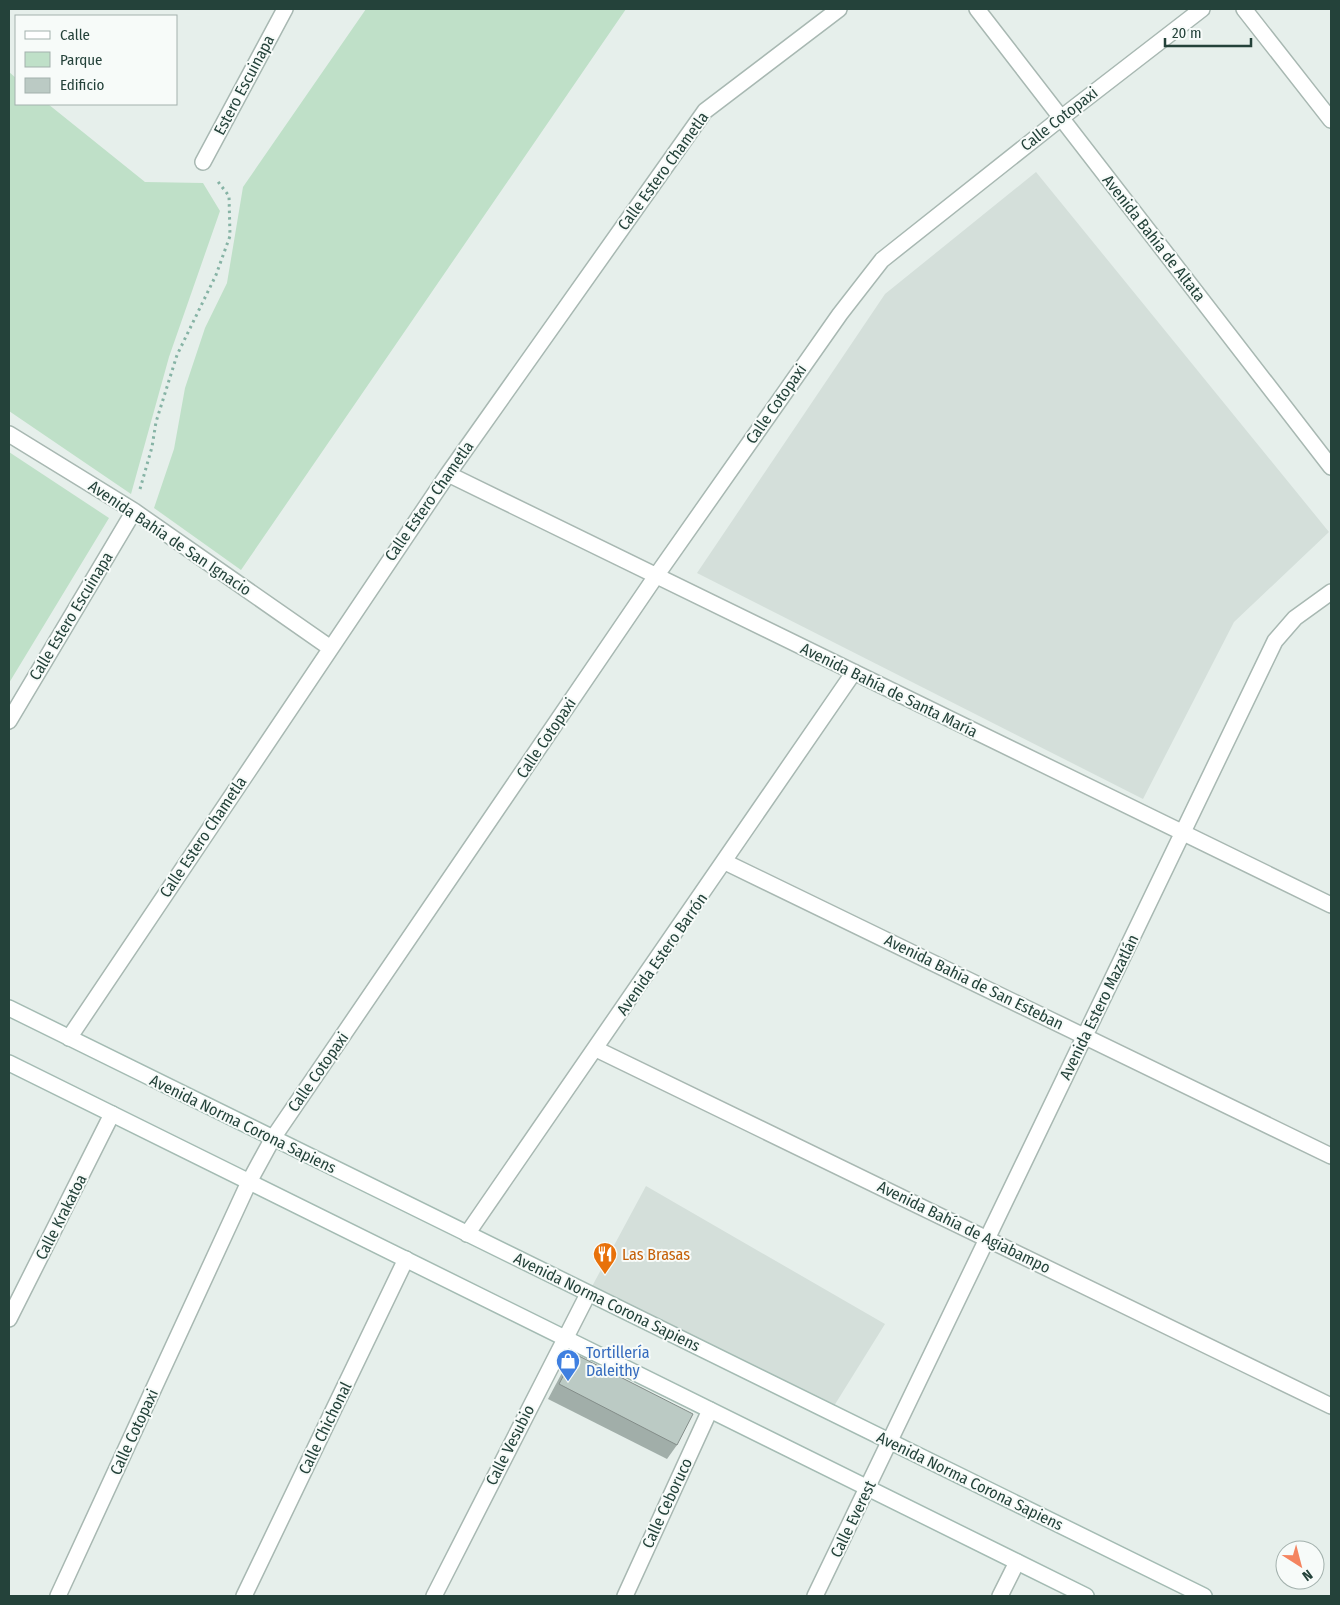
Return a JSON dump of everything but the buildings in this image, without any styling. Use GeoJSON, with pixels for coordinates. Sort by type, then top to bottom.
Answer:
{"type":"FeatureCollection","features":[{"type":"Feature","properties":{"kind":"street","name":"Estero Escuinapa"},"geometry":{"type":"LineString","coordinates":[[203,162],[285,9]]}},
{"type":"Feature","properties":{"kind":"street","name":"Calle Estero Chametla"},"geometry":{"type":"LineString","coordinates":[[69,1038],[329,647],[448,474],[705,111],[839,9]]}},
{"type":"Feature","properties":{"kind":"street","name":"Avenida Bahía de Altata"},"geometry":{"type":"LineString","coordinates":[[977,9],[1331,467]]}},
{"type":"Feature","properties":{"kind":"street","name":"Calle Cotopaxi"},"geometry":{"type":"LineString","coordinates":[[58,1596],[249,1182],[273,1138],[656,576],[840,314],[882,260],[1060,118],[1202,9]]}},
{"type":"Feature","properties":{"kind":"street"},"geometry":{"type":"LineString","coordinates":[[1244,9],[1331,120]]}},
{"type":"Feature","properties":{"kind":"street","name":"Avenida Bahía de San Ignacio"},"geometry":{"type":"LineString","coordinates":[[9,434],[134,512],[329,647]]}},
{"type":"Feature","properties":{"kind":"street","name":"Avenida Bahía de Santa María"},"geometry":{"type":"LineString","coordinates":[[448,474],[1331,905]]}},
{"type":"Feature","properties":{"kind":"street","name":"Calle Estero Escuinapa"},"geometry":{"type":"LineString","coordinates":[[9,722],[134,512]]}},
{"type":"Feature","properties":{"kind":"street","name":"Avenida Estero Mazatlán"},"geometry":{"type":"LineString","coordinates":[[891,1442],[1275,641],[1294,618],[1331,592]]}},
{"type":"Feature","properties":{"kind":"street","name":"Avenida Estero Barrón"},"geometry":{"type":"LineString","coordinates":[[467,1234],[725,862],[854,672]]}},
{"type":"Feature","properties":{"kind":"street","name":"Avenida Bahía de San Esteban"},"geometry":{"type":"LineString","coordinates":[[725,862],[1331,1156]]}},
{"type":"Feature","properties":{"kind":"street","name":"Avenida Norma Corona Sapiens"},"geometry":{"type":"LineString","coordinates":[[9,1008],[1204,1596]]}},
{"type":"Feature","properties":{"kind":"street","name":"Avenida Bahía de Agiabampo"},"geometry":{"type":"LineString","coordinates":[[596,1049],[1331,1406]]}},
{"type":"Feature","properties":{"kind":"street"},"geometry":{"type":"LineString","coordinates":[[9,1063],[1086,1596]]}},
{"type":"Feature","properties":{"kind":"street","name":"Calle Krakatoa"},"geometry":{"type":"LineString","coordinates":[[9,1319],[112,1114]]}},
{"type":"Feature","properties":{"kind":"street","name":"Calle Chichonal"},"geometry":{"type":"LineString","coordinates":[[244,1596],[406,1259]]}},
{"type":"Feature","properties":{"kind":"street","name":"Calle Vesubio"},"geometry":{"type":"LineString","coordinates":[[434,1596],[588,1294]]}},
{"type":"Feature","properties":{"kind":"street","name":"Calle Ceboruco"},"geometry":{"type":"LineString","coordinates":[[624,1596],[710,1410]]}},
{"type":"Feature","properties":{"kind":"street","name":"Calle Everest"},"geometry":{"type":"LineString","coordinates":[[815,1596],[891,1442]]}},
{"type":"Feature","properties":{"kind":"street"},"geometry":{"type":"LineString","coordinates":[[1000,1596],[1017,1562]]}},
{"type":"Feature","properties":{"kind":"path"},"geometry":{"type":"LineString","coordinates":[[134,512],[152,447],[156,422],[177,354],[216,276],[230,236],[229,196],[203,162]]}},
{"type":"Feature","properties":{"kind":"shaded area"},"geometry":{"type":"Polygon","coordinates":[[[1036,172],[1329,532],[1234,622],[1143,799],[697,573],[885,294],[1036,172]]]}},
{"type":"Feature","properties":{"kind":"shaded area"},"geometry":{"type":"Polygon","coordinates":[[[646,1186],[885,1324],[829,1414],[589,1292],[646,1186]]]}},
{"type":"Feature","properties":{"kind":"green space"},"geometry":{"type":"Polygon","coordinates":[[[366,9],[626,9],[241,570],[154,508],[174,449],[185,388],[205,328],[227,283],[243,187],[366,9]]]}},
{"type":"Feature","properties":{"kind":"green space"},"geometry":{"type":"Polygon","coordinates":[[[9,72],[15,77],[15,105],[49,105],[145,182],[203,183],[220,211],[169,357],[131,494],[9,411],[9,72]]]}},
{"type":"Feature","properties":{"kind":"green space"},"geometry":{"type":"Polygon","coordinates":[[[9,452],[109,518],[9,683],[9,452]]]}},
{"type":"Feature","properties":{"kind":"place","name":"Las Brasas"},"geometry":{"type":"Point","coordinates":[605,1275]}},
{"type":"Feature","properties":{"kind":"place","name":"Tortillería Daleithy"},"geometry":{"type":"Point","coordinates":[568,1382]}}]}
